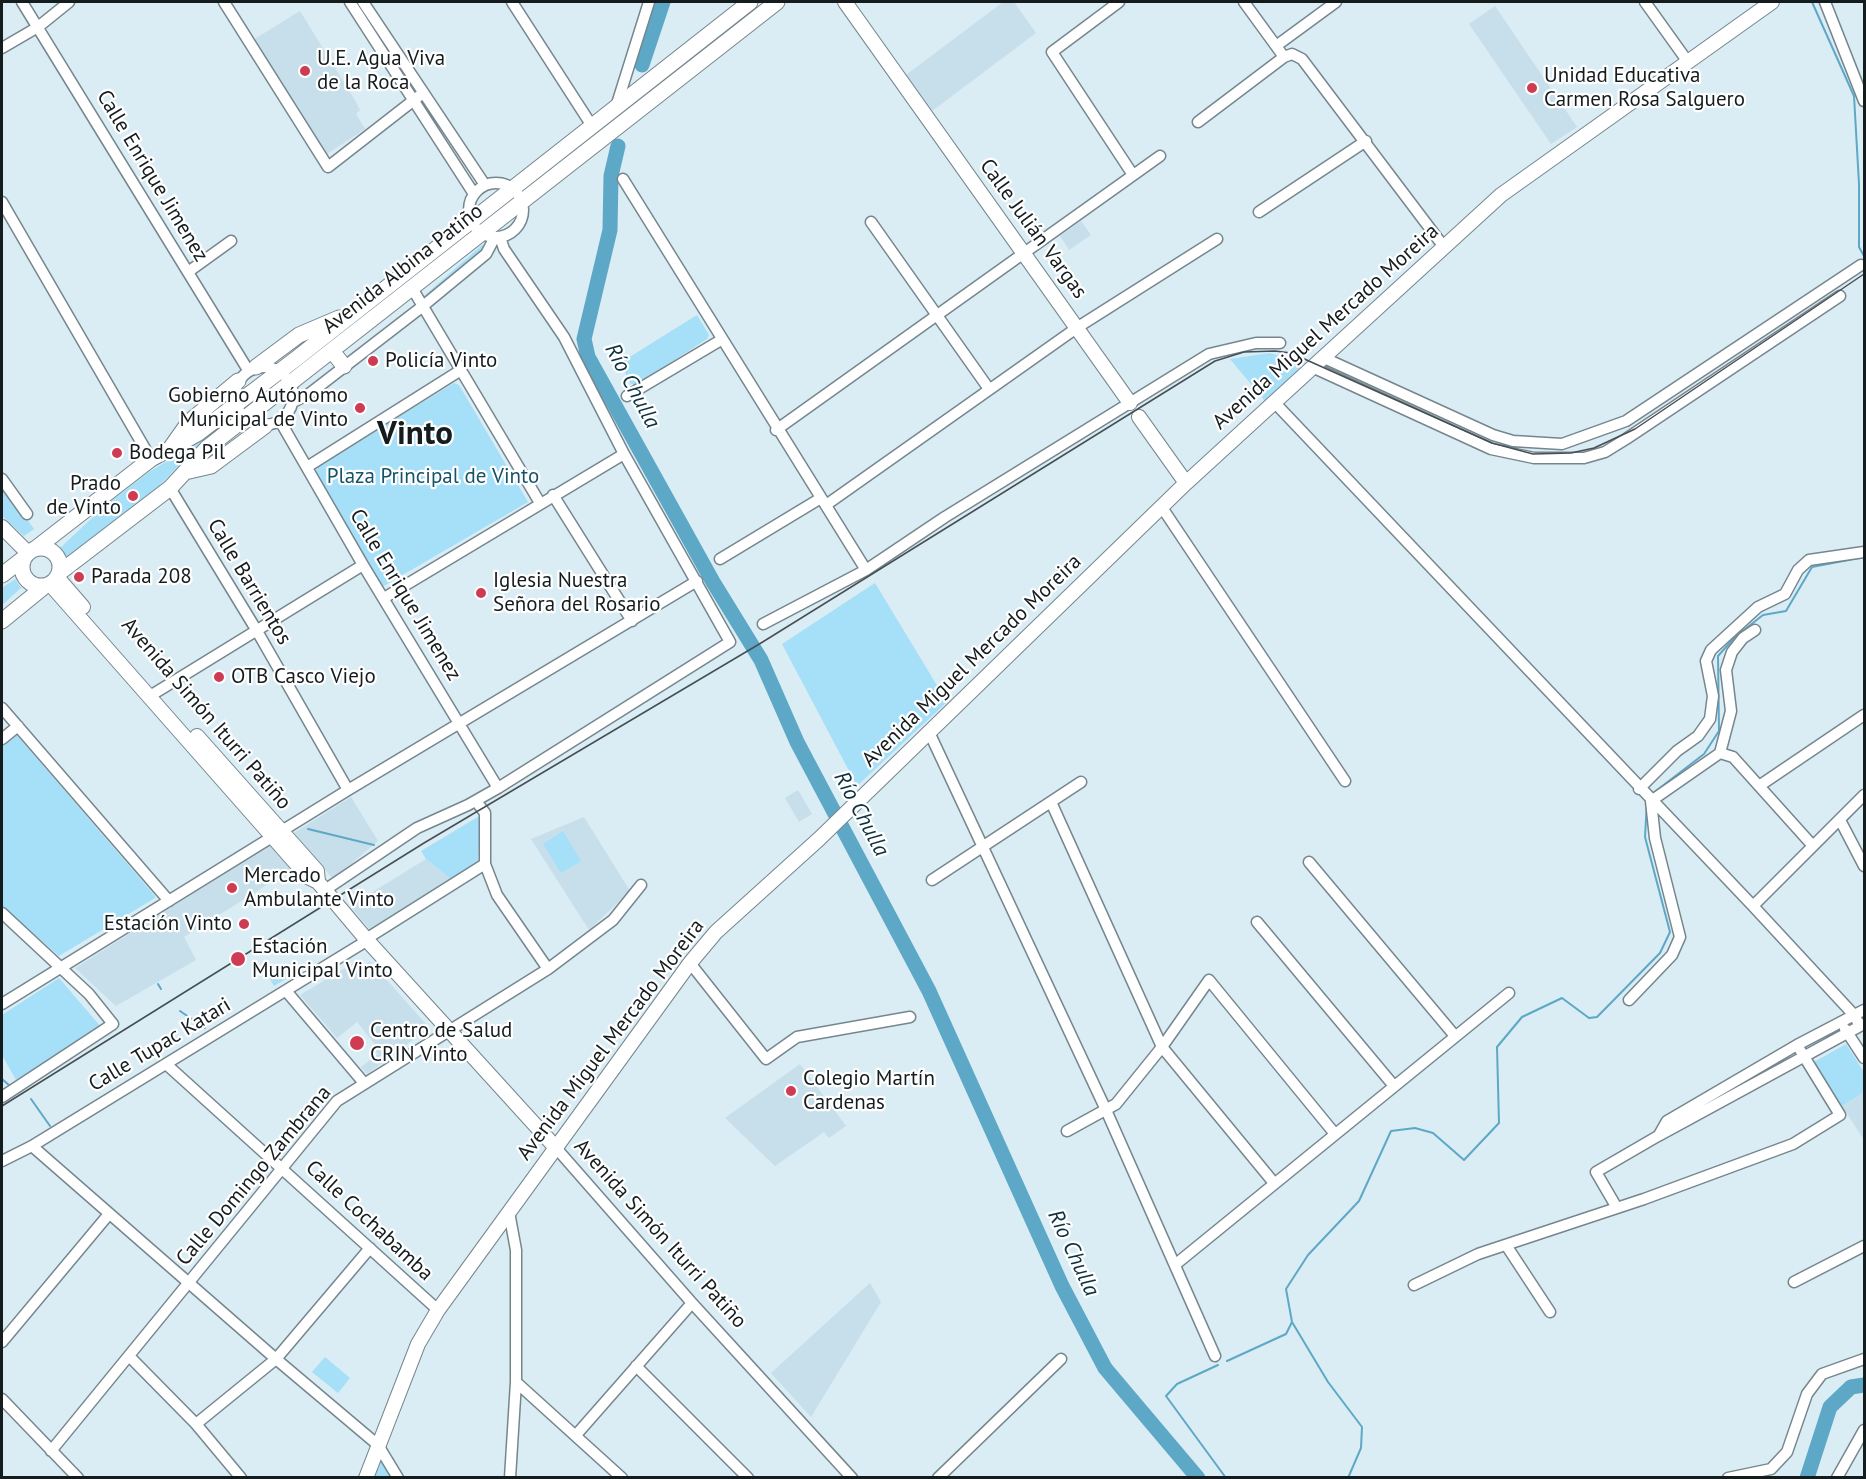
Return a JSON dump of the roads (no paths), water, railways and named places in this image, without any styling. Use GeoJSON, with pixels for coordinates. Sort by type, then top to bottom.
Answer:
{"type":"FeatureCollection","features":[{"type":"Feature","properties":{"kind":"highway","name":"Avenida Albina Patiño"},"geometry":{"type":"LineString","coordinates":[[2,575],[151,459],[197,434],[279,372],[750,2]]}},
{"type":"Feature","properties":{"kind":"highway","name":"Avenida Albina Patiño"},"geometry":{"type":"LineString","coordinates":[[2,621],[170,488],[207,448],[412,288],[492,236],[522,201],[777,2]]}},
{"type":"Feature","properties":{"kind":"highway"},"geometry":{"type":"LineString","coordinates":[[170,449],[189,422],[247,373],[299,335],[359,310]]}},
{"type":"Feature","properties":{"kind":"highway"},"geometry":{"type":"LineString","coordinates":[[332,351],[344,366]]}},
{"type":"Feature","properties":{"kind":"highway"},"geometry":{"type":"LineString","coordinates":[[185,472],[211,466],[265,426]]}},
{"type":"Feature","properties":{"kind":"highway"},"geometry":{"type":"LineString","coordinates":[[45,549],[54,554],[59,562],[52,580],[35,586],[27,581],[21,568],[29,553],[45,549]]}},
{"type":"Feature","properties":{"kind":"main road","name":"Calle Julián Vargas"},"geometry":{"type":"LineString","coordinates":[[845,2],[1130,403]]}},
{"type":"Feature","properties":{"kind":"main road","name":"Avenida Miguel Mercado Moreira"},"geometry":{"type":"LineString","coordinates":[[366,1478],[418,1344],[438,1310],[690,963],[716,932],[841,817],[1185,483],[1444,247],[1518,182],[1688,62],[1764,4]]}},
{"type":"Feature","properties":{"kind":"main road","name":"Calle Julián Vargas"},"geometry":{"type":"LineString","coordinates":[[1138,417],[1185,483]]}},
{"type":"Feature","properties":{"kind":"main road"},"geometry":{"type":"LineString","coordinates":[[2,526],[29,553]]}},
{"type":"Feature","properties":{"kind":"main road","name":"Avenida Simón Iturri Patiño"},"geometry":{"type":"LineString","coordinates":[[52,580],[277,834],[308,878],[322,886],[557,1149]]}},
{"type":"Feature","properties":{"kind":"street","name":"Calle Enrique Jimenez"},"geometry":{"type":"LineString","coordinates":[[22,2],[188,272],[247,373]]}},
{"type":"Feature","properties":{"kind":"street"},"geometry":{"type":"LineString","coordinates":[[2,48],[38,27],[69,2]]}},
{"type":"Feature","properties":{"kind":"street"},"geometry":{"type":"LineString","coordinates":[[224,2],[328,167],[419,96]]}},
{"type":"Feature","properties":{"kind":"street"},"geometry":{"type":"LineString","coordinates":[[350,2],[485,185]]}},
{"type":"Feature","properties":{"kind":"street"},"geometry":{"type":"LineString","coordinates":[[363,2],[474,194]]}},
{"type":"Feature","properties":{"kind":"street"},"geometry":{"type":"LineString","coordinates":[[512,2],[592,126]]}},
{"type":"Feature","properties":{"kind":"street"},"geometry":{"type":"LineString","coordinates":[[615,108],[649,2]]}},
{"type":"Feature","properties":{"kind":"street"},"geometry":{"type":"LineString","coordinates":[[1119,2],[1052,52],[1133,175]]}},
{"type":"Feature","properties":{"kind":"street"},"geometry":{"type":"LineString","coordinates":[[1244,2],[1284,57]]}},
{"type":"Feature","properties":{"kind":"street"},"geometry":{"type":"LineString","coordinates":[[1276,46],[1336,2]]}},
{"type":"Feature","properties":{"kind":"street"},"geometry":{"type":"LineString","coordinates":[[1645,2],[1688,62]]}},
{"type":"Feature","properties":{"kind":"street"},"geometry":{"type":"LineString","coordinates":[[1824,2],[1864,101]]}},
{"type":"Feature","properties":{"kind":"street"},"geometry":{"type":"LineString","coordinates":[[1198,122],[1284,57],[1292,54],[1302,59],[1444,247]]}},
{"type":"Feature","properties":{"kind":"street"},"geometry":{"type":"LineString","coordinates":[[1259,212],[1366,141]]}},
{"type":"Feature","properties":{"kind":"street"},"geometry":{"type":"LineString","coordinates":[[776,430],[1160,156]]}},
{"type":"Feature","properties":{"kind":"street"},"geometry":{"type":"LineString","coordinates":[[623,179],[776,430],[824,501],[866,570]]}},
{"type":"Feature","properties":{"kind":"street"},"geometry":{"type":"LineString","coordinates":[[322,886],[417,828],[476,801],[498,788],[730,642],[624,454],[564,337],[504,249],[492,236],[471,221],[469,207],[474,194],[485,185],[498,183],[513,188],[522,201]]}},
{"type":"Feature","properties":{"kind":"street"},"geometry":{"type":"LineString","coordinates":[[2,202],[151,459]]}},
{"type":"Feature","properties":{"kind":"street"},"geometry":{"type":"LineString","coordinates":[[870,222],[989,389]]}},
{"type":"Feature","properties":{"kind":"street"},"geometry":{"type":"LineString","coordinates":[[293,402],[309,394],[486,254],[492,236]]}},
{"type":"Feature","properties":{"kind":"street"},"geometry":{"type":"LineString","coordinates":[[720,559],[824,501],[1078,327],[1217,239]]}},
{"type":"Feature","properties":{"kind":"street"},"geometry":{"type":"LineString","coordinates":[[188,272],[231,241]]}},
{"type":"Feature","properties":{"kind":"street"},"geometry":{"type":"LineString","coordinates":[[1317,362],[1493,435],[1513,441],[1562,444],[1626,421],[1861,265]]}},
{"type":"Feature","properties":{"kind":"street"},"geometry":{"type":"LineString","coordinates":[[412,288],[540,504]]}},
{"type":"Feature","properties":{"kind":"street"},"geometry":{"type":"LineString","coordinates":[[1317,362],[1491,449],[1534,458],[1584,458],[1605,452],[1626,439],[1840,296]]}},
{"type":"Feature","properties":{"kind":"street"},"geometry":{"type":"LineString","coordinates":[[627,396],[721,340]]}},
{"type":"Feature","properties":{"kind":"street"},"geometry":{"type":"LineString","coordinates":[[764,624],[866,570],[945,516],[1209,354],[1256,343],[1280,343]]}},
{"type":"Feature","properties":{"kind":"street"},"geometry":{"type":"LineString","coordinates":[[272,367],[279,372],[290,384],[293,402],[287,414],[280,421],[265,426],[245,419],[234,396],[247,373],[272,367]]}},
{"type":"Feature","properties":{"kind":"street"},"geometry":{"type":"LineString","coordinates":[[307,467],[461,370]]}},
{"type":"Feature","properties":{"kind":"street","name":"Calle Julián Vargas"},"geometry":{"type":"LineString","coordinates":[[1130,403],[1138,417]]}},
{"type":"Feature","properties":{"kind":"street"},"geometry":{"type":"LineString","coordinates":[[1275,403],[1752,906],[1859,1012],[1862,1025],[1844,1028],[1797,1045],[1667,1121],[1658,1136]]}},
{"type":"Feature","properties":{"kind":"street","name":"Calle Enrique Jimenez"},"geometry":{"type":"LineString","coordinates":[[280,421],[363,565],[498,788]]}},
{"type":"Feature","properties":{"kind":"street"},"geometry":{"type":"LineString","coordinates":[[384,598],[624,454]]}},
{"type":"Feature","properties":{"kind":"street"},"geometry":{"type":"LineString","coordinates":[[2,479],[27,514]]}},
{"type":"Feature","properties":{"kind":"street","name":"Calle Barrientos"},"geometry":{"type":"LineString","coordinates":[[170,488],[348,790]]}},
{"type":"Feature","properties":{"kind":"street"},"geometry":{"type":"LineString","coordinates":[[553,495],[632,621]]}},
{"type":"Feature","properties":{"kind":"street"},"geometry":{"type":"LineString","coordinates":[[1161,507],[1345,781]]}},
{"type":"Feature","properties":{"kind":"street"},"geometry":{"type":"LineString","coordinates":[[1629,1000],[1672,955],[1680,937],[1647,796],[1677,751],[1698,736],[1710,719],[1713,696],[1706,660],[1711,650],[1758,607],[1785,594],[1798,570],[1809,560],[1864,552]]}},
{"type":"Feature","properties":{"kind":"street"},"geometry":{"type":"LineString","coordinates":[[154,694],[363,565]]}},
{"type":"Feature","properties":{"kind":"street"},"geometry":{"type":"LineString","coordinates":[[2,1004],[348,790],[697,581]]}},
{"type":"Feature","properties":{"kind":"street"},"geometry":{"type":"LineString","coordinates":[[1647,796],[1720,753],[1731,711],[1726,670],[1732,652],[1743,638],[1755,630]]}},
{"type":"Feature","properties":{"kind":"street"},"geometry":{"type":"LineString","coordinates":[[2,708],[169,901]]}},
{"type":"Feature","properties":{"kind":"street"},"geometry":{"type":"LineString","coordinates":[[1759,786],[1864,715]]}},
{"type":"Feature","properties":{"kind":"street"},"geometry":{"type":"LineString","coordinates":[[2,739],[18,726]]}},
{"type":"Feature","properties":{"kind":"street"},"geometry":{"type":"LineString","coordinates":[[929,732],[1106,1110],[1215,1356]]}},
{"type":"Feature","properties":{"kind":"street"},"geometry":{"type":"LineString","coordinates":[[1720,753],[1733,758],[1813,846]]}},
{"type":"Feature","properties":{"kind":"street"},"geometry":{"type":"LineString","coordinates":[[932,880],[1082,782]]}},
{"type":"Feature","properties":{"kind":"street"},"geometry":{"type":"LineString","coordinates":[[1752,906],[1864,795]]}},
{"type":"Feature","properties":{"kind":"street"},"geometry":{"type":"LineString","coordinates":[[476,801],[485,813],[485,864],[497,896],[548,969]]}},
{"type":"Feature","properties":{"kind":"street"},"geometry":{"type":"LineString","coordinates":[[1051,802],[1162,1047],[1274,1183]]}},
{"type":"Feature","properties":{"kind":"street"},"geometry":{"type":"LineString","coordinates":[[1840,820],[1864,866]]}},
{"type":"Feature","properties":{"kind":"street"},"geometry":{"type":"LineString","coordinates":[[1309,862],[1455,1036]]}},
{"type":"Feature","properties":{"kind":"street","name":"Calle Tupac Katari"},"geometry":{"type":"LineString","coordinates":[[2,1161],[32,1146],[287,992],[485,864]]}},
{"type":"Feature","properties":{"kind":"street","name":"Calle Domingo Zambrana"},"geometry":{"type":"LineString","coordinates":[[51,1451],[337,1101],[548,969],[613,920],[641,885]]}},
{"type":"Feature","properties":{"kind":"street"},"geometry":{"type":"LineString","coordinates":[[2,913],[88,994],[113,1024],[2,1097]]}},
{"type":"Feature","properties":{"kind":"street"},"geometry":{"type":"LineString","coordinates":[[1257,922],[1394,1086]]}},
{"type":"Feature","properties":{"kind":"street"},"geometry":{"type":"LineString","coordinates":[[690,963],[766,1059],[797,1037],[910,1017]]}},
{"type":"Feature","properties":{"kind":"street"},"geometry":{"type":"LineString","coordinates":[[1067,1131],[1116,1104],[1162,1047],[1209,980],[1335,1134]]}},
{"type":"Feature","properties":{"kind":"street"},"geometry":{"type":"LineString","coordinates":[[287,992],[364,1083]]}},
{"type":"Feature","properties":{"kind":"street"},"geometry":{"type":"LineString","coordinates":[[1176,1264],[1509,993]]}},
{"type":"Feature","properties":{"kind":"street"},"geometry":{"type":"LineString","coordinates":[[1617,1208],[1596,1172],[1658,1136],[1805,1058],[1844,1028],[1859,1012]]}},
{"type":"Feature","properties":{"kind":"street"},"geometry":{"type":"LineString","coordinates":[[1844,1028],[1864,1058]]}},
{"type":"Feature","properties":{"kind":"street"},"geometry":{"type":"LineString","coordinates":[[1414,1285],[1478,1254],[1617,1208],[1792,1144],[1840,1115],[1797,1045]]}},
{"type":"Feature","properties":{"kind":"street","name":"Calle Cochabamba"},"geometry":{"type":"LineString","coordinates":[[166,1064],[438,1310]]}},
{"type":"Feature","properties":{"kind":"street"},"geometry":{"type":"LineString","coordinates":[[32,1146],[276,1359],[378,1444],[390,1460],[398,1478]]}},
{"type":"Feature","properties":{"kind":"street","name":"Avenida Simón Iturri Patiño"},"geometry":{"type":"LineString","coordinates":[[557,1149],[692,1303],[852,1478]]}},
{"type":"Feature","properties":{"kind":"street"},"geometry":{"type":"LineString","coordinates":[[509,1212],[516,1250],[516,1382],[510,1478]]}},
{"type":"Feature","properties":{"kind":"street"},"geometry":{"type":"LineString","coordinates":[[2,1342],[109,1214]]}},
{"type":"Feature","properties":{"kind":"street"},"geometry":{"type":"LineString","coordinates":[[1506,1245],[1550,1312]]}},
{"type":"Feature","properties":{"kind":"street"},"geometry":{"type":"LineString","coordinates":[[1794,1282],[1864,1246]]}},
{"type":"Feature","properties":{"kind":"street"},"geometry":{"type":"LineString","coordinates":[[196,1424],[276,1359],[370,1248]]}},
{"type":"Feature","properties":{"kind":"street"},"geometry":{"type":"LineString","coordinates":[[576,1435],[692,1303]]}},
{"type":"Feature","properties":{"kind":"street"},"geometry":{"type":"LineString","coordinates":[[129,1356],[196,1424],[241,1478]]}},
{"type":"Feature","properties":{"kind":"street"},"geometry":{"type":"LineString","coordinates":[[938,1478],[1061,1359]]}},
{"type":"Feature","properties":{"kind":"street"},"geometry":{"type":"LineString","coordinates":[[1728,1478],[1771,1469],[1787,1452],[1807,1394],[1822,1374],[1864,1359]]}},
{"type":"Feature","properties":{"kind":"street"},"geometry":{"type":"LineString","coordinates":[[636,1366],[748,1478]]}},
{"type":"Feature","properties":{"kind":"street"},"geometry":{"type":"LineString","coordinates":[[516,1382],[622,1478]]}},
{"type":"Feature","properties":{"kind":"street"},"geometry":{"type":"LineString","coordinates":[[2,1399],[78,1478]]}},
{"type":"Feature","properties":{"kind":"street"},"geometry":{"type":"LineString","coordinates":[[1837,1478],[1864,1430]]}},
{"type":"Feature","properties":{"kind":"waterway","name":"Río Chulla"},"geometry":{"type":"LineString","coordinates":[[642,65],[663,2]]}},
{"type":"Feature","properties":{"kind":"waterway"},"geometry":{"type":"LineString","coordinates":[[1812,2],[1854,96],[1859,184],[1859,247],[1864,256]]}},
{"type":"Feature","properties":{"kind":"waterway","name":"Río Chulla"},"geometry":{"type":"LineString","coordinates":[[618,146],[611,176],[610,230],[584,339],[588,357],[713,582],[761,660],[797,742],[929,991],[1062,1286],[1105,1368],[1198,1478]]}},
{"type":"Feature","properties":{"kind":"waterway"},"geometry":{"type":"LineString","coordinates":[[1652,794],[1704,754],[1719,731],[1718,656],[1735,637],[1763,615],[1786,611],[1812,567],[1864,557]]}},
{"type":"Feature","properties":{"kind":"waterway"},"geometry":{"type":"LineString","coordinates":[[1227,1361],[1286,1334],[1292,1322],[1286,1289],[1308,1255],[1359,1201],[1391,1131],[1415,1128],[1433,1133],[1464,1160],[1499,1123],[1497,1047],[1522,1017],[1562,998],[1589,1018],[1597,1017],[1660,953],[1670,932],[1645,837],[1647,801]]}},
{"type":"Feature","properties":{"kind":"waterway"},"geometry":{"type":"LineString","coordinates":[[308,829],[374,845]]}},
{"type":"Feature","properties":{"kind":"waterway"},"geometry":{"type":"LineString","coordinates":[[158,984],[161,989]]}},
{"type":"Feature","properties":{"kind":"waterway"},"geometry":{"type":"LineString","coordinates":[[180,1011],[205,1028]]}},
{"type":"Feature","properties":{"kind":"waterway"},"geometry":{"type":"LineString","coordinates":[[2,1079],[10,1086]]}},
{"type":"Feature","properties":{"kind":"waterway"},"geometry":{"type":"LineString","coordinates":[[31,1099],[50,1126]]}},
{"type":"Feature","properties":{"kind":"waterway"},"geometry":{"type":"LineString","coordinates":[[1292,1322],[1328,1382],[1362,1427],[1361,1448],[1348,1478]]}},
{"type":"Feature","properties":{"kind":"waterway"},"geometry":{"type":"LineString","coordinates":[[1218,1365],[1177,1384],[1166,1396],[1226,1478]]}},
{"type":"Feature","properties":{"kind":"waterway"},"geometry":{"type":"LineString","coordinates":[[1807,1478],[1830,1407],[1851,1387],[1864,1385]]}},
{"type":"Feature","properties":{"kind":"tram line"},"geometry":{"type":"LineString","coordinates":[[2,1106],[424,843],[761,643],[1215,361],[1244,352],[1291,353],[1492,443],[1533,454],[1571,453],[1594,448],[1635,429],[1864,274]]}},
{"type":"Feature","properties":{"kind":"place","name":"U.E. Agua Viva de la Roca"},"geometry":{"type":"Point","coordinates":[305,71]}},
{"type":"Feature","properties":{"kind":"place","name":"Unidad Educativa Carmen Rosa Salguero"},"geometry":{"type":"Point","coordinates":[1532,88]}},
{"type":"Feature","properties":{"kind":"place","name":"Policía Vinto"},"geometry":{"type":"Point","coordinates":[373,361]}},
{"type":"Feature","properties":{"kind":"place","name":"Gobierno Autónomo Municipal de Vinto"},"geometry":{"type":"Point","coordinates":[360,408]}},
{"type":"Feature","properties":{"kind":"place","name":"Bodega Pil"},"geometry":{"type":"Point","coordinates":[117,453]}},
{"type":"Feature","properties":{"kind":"place","name":"Prado de Vinto"},"geometry":{"type":"Point","coordinates":[133,496]}},
{"type":"Feature","properties":{"kind":"place","name":"Parada 208"},"geometry":{"type":"Point","coordinates":[79,577]}},
{"type":"Feature","properties":{"kind":"place","name":"Iglesia Nuestra Señora del Rosario"},"geometry":{"type":"Point","coordinates":[481,593]}},
{"type":"Feature","properties":{"kind":"place","name":"OTB Casco Viejo"},"geometry":{"type":"Point","coordinates":[219,677]}},
{"type":"Feature","properties":{"kind":"place","name":"Mercado Ambulante Vinto"},"geometry":{"type":"Point","coordinates":[232,888]}},
{"type":"Feature","properties":{"kind":"place","name":"Estación Vinto"},"geometry":{"type":"Point","coordinates":[244,924]}},
{"type":"Feature","properties":{"kind":"place","name":"Estación Municipal Vinto"},"geometry":{"type":"Point","coordinates":[238,959]}},
{"type":"Feature","properties":{"kind":"place","name":"Centro de Salud CRIN Vinto"},"geometry":{"type":"Point","coordinates":[357,1043]}},
{"type":"Feature","properties":{"kind":"place","name":"Colegio Martín Cardenas"},"geometry":{"type":"Point","coordinates":[791,1091]}},
{"type":"Feature","properties":{"kind":"district","name":"Vinto"},"geometry":{"type":"Point","coordinates":[415,435]}},
{"type":"Feature","properties":{"kind":"park label","name":"Plaza Principal de Vinto"},"geometry":{"type":"Point","coordinates":[433,477]}}]}
